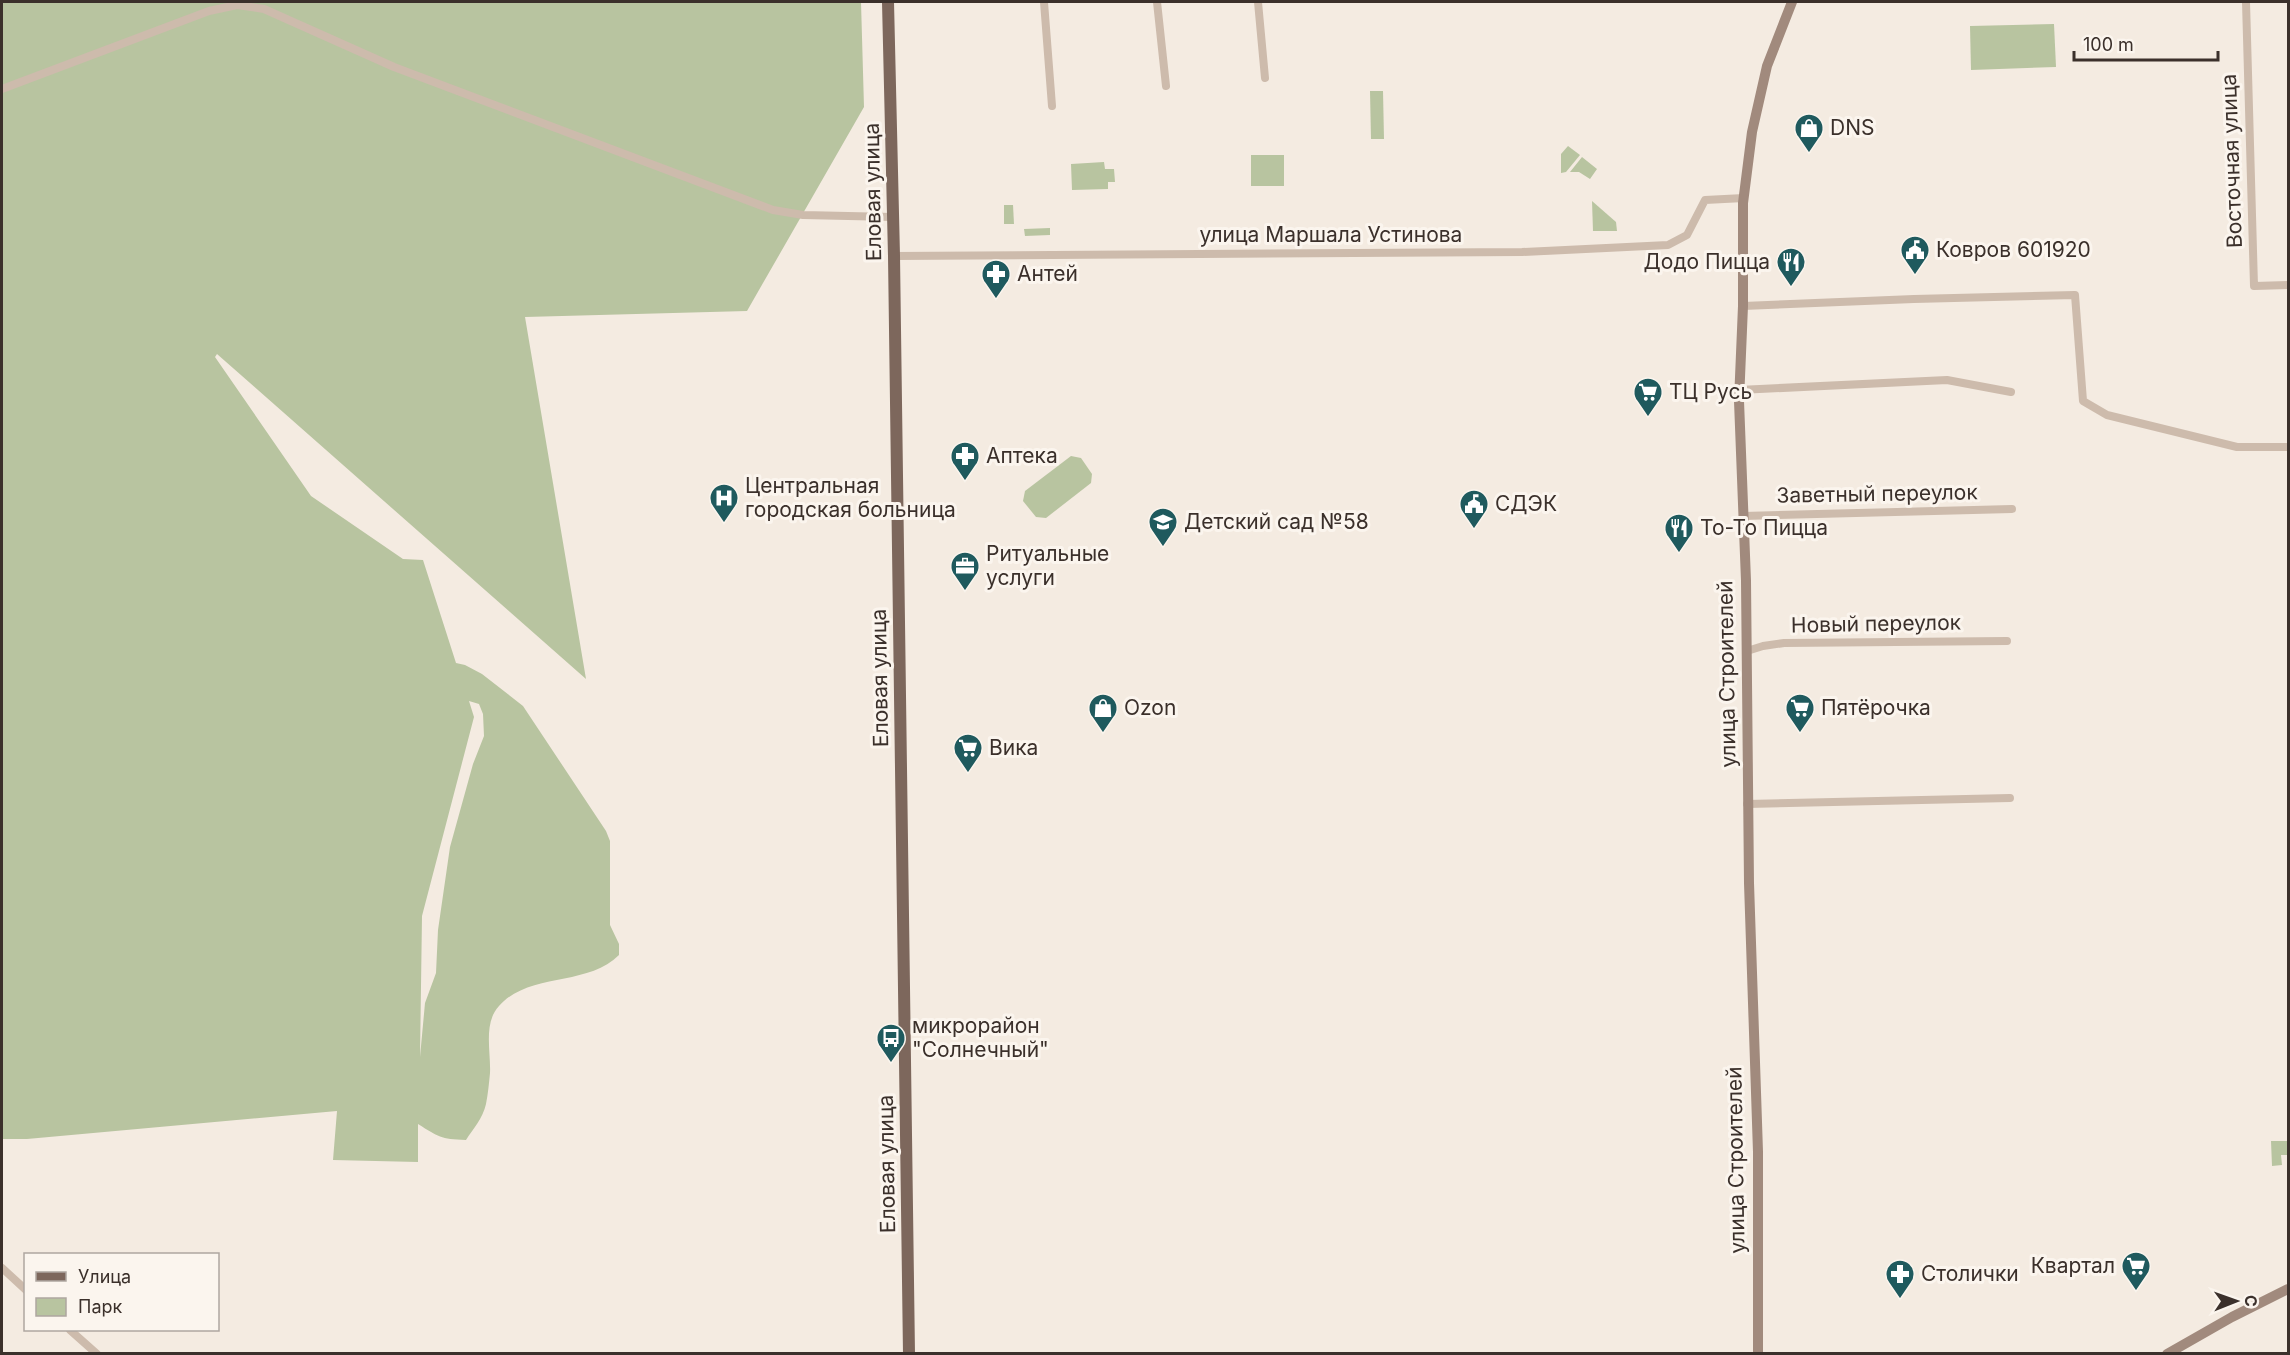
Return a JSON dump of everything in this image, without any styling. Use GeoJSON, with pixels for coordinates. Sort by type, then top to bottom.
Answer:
{"type":"FeatureCollection","features":[{"type":"Feature","properties":{"kind":"main road","name":"Еловая улица"},"geometry":{"type":"LineString","coordinates":[[888,2],[894,217],[909,1353]]}},
{"type":"Feature","properties":{"kind":"main road","name":"улица Строителей"},"geometry":{"type":"LineString","coordinates":[[1758,1353],[1758,1152],[1747,804],[1747,651],[1739,390],[1743,306],[1744,198],[1752,132],[1767,66],[1792,2]]}},
{"type":"Feature","properties":{"kind":"main road"},"geometry":{"type":"LineString","coordinates":[[2167,1353],[2289,1289]]}},
{"type":"Feature","properties":{"kind":"street"},"geometry":{"type":"LineString","coordinates":[[1044,2],[1052,106]]}},
{"type":"Feature","properties":{"kind":"street"},"geometry":{"type":"LineString","coordinates":[[1157,2],[1166,86]]}},
{"type":"Feature","properties":{"kind":"street"},"geometry":{"type":"LineString","coordinates":[[1258,2],[1265,78]]}},
{"type":"Feature","properties":{"kind":"street","name":"Восточная улица"},"geometry":{"type":"LineString","coordinates":[[2246,2],[2254,286],[2289,285]]}},
{"type":"Feature","properties":{"kind":"street"},"geometry":{"type":"LineString","coordinates":[[2,89],[209,11],[237,5],[264,9],[394,67],[773,210],[803,215],[894,217]]}},
{"type":"Feature","properties":{"kind":"street","name":"улица Маршала Устинова"},"geometry":{"type":"LineString","coordinates":[[894,256],[1522,252],[1668,245],[1687,236],[1705,200],[1744,198]]}},
{"type":"Feature","properties":{"kind":"street"},"geometry":{"type":"LineString","coordinates":[[1743,306],[2075,295],[2083,401],[2107,415],[2237,447],[2289,447]]}},
{"type":"Feature","properties":{"kind":"street"},"geometry":{"type":"LineString","coordinates":[[1739,390],[1947,380],[2012,392]]}},
{"type":"Feature","properties":{"kind":"street","name":"Заветный переулок"},"geometry":{"type":"LineString","coordinates":[[1743,516],[2012,509]]}},
{"type":"Feature","properties":{"kind":"street","name":"Новый переулок"},"geometry":{"type":"LineString","coordinates":[[1747,651],[1784,643],[2007,641]]}},
{"type":"Feature","properties":{"kind":"street"},"geometry":{"type":"LineString","coordinates":[[1747,804],[2010,798]]}},
{"type":"Feature","properties":{"kind":"street"},"geometry":{"type":"LineString","coordinates":[[2,1268],[24,1288]]}},
{"type":"Feature","properties":{"kind":"street"},"geometry":{"type":"LineString","coordinates":[[72,1331],[97,1353]]}},
{"type":"Feature","properties":{"kind":"green space"},"geometry":{"type":"Polygon","coordinates":[[[2,2],[861,2],[864,107],[747,311],[525,317],[586,679],[217,354],[215,357],[311,496],[403,559],[423,560],[456,663],[482,674],[523,706],[606,831],[610,841],[610,925],[619,944],[619,955],[606,965],[591,972],[526,988],[511,995],[499,1006],[489,1029],[490,1073],[485,1109],[480,1119],[466,1140],[440,1136],[418,1124],[418,1162],[333,1160],[337,1111],[27,1139],[2,1139],[2,2]],[[469,701],[474,717],[422,916],[420,1057],[425,1003],[436,973],[438,930],[450,847],[473,764],[484,736],[483,714],[479,704],[469,701]]]}},
{"type":"Feature","properties":{"kind":"green space"},"geometry":{"type":"Polygon","coordinates":[[[2054,24],[2056,67],[1971,70],[1970,26],[2054,24]]]}},
{"type":"Feature","properties":{"kind":"green space"},"geometry":{"type":"Polygon","coordinates":[[[1370,91],[1383,91],[1384,139],[1371,139],[1370,91]]]}},
{"type":"Feature","properties":{"kind":"green space"},"geometry":{"type":"Polygon","coordinates":[[[1568,146],[1580,155],[1566,172],[1561,173],[1561,154],[1568,146]]]}},
{"type":"Feature","properties":{"kind":"green space"},"geometry":{"type":"Polygon","coordinates":[[[1251,155],[1284,155],[1284,186],[1251,186],[1251,155]]]}},
{"type":"Feature","properties":{"kind":"green space"},"geometry":{"type":"Polygon","coordinates":[[[1582,157],[1597,169],[1590,179],[1579,172],[1570,172],[1582,157]]]}},
{"type":"Feature","properties":{"kind":"green space"},"geometry":{"type":"Polygon","coordinates":[[[1104,162],[1105,169],[1114,169],[1115,182],[1108,182],[1108,189],[1072,190],[1071,164],[1104,162]]]}},
{"type":"Feature","properties":{"kind":"green space"},"geometry":{"type":"Polygon","coordinates":[[[1592,201],[1616,222],[1617,231],[1593,231],[1592,201]]]}},
{"type":"Feature","properties":{"kind":"green space"},"geometry":{"type":"Polygon","coordinates":[[[1004,205],[1013,205],[1014,224],[1004,224],[1004,205]]]}},
{"type":"Feature","properties":{"kind":"green space"},"geometry":{"type":"Polygon","coordinates":[[[1050,228],[1050,235],[1025,236],[1024,229],[1050,228]]]}},
{"type":"Feature","properties":{"kind":"green space"},"geometry":{"type":"Polygon","coordinates":[[[1071,456],[1081,458],[1092,474],[1091,483],[1046,518],[1036,517],[1023,501],[1025,491],[1071,456]]]}},
{"type":"Feature","properties":{"kind":"green space"},"geometry":{"type":"Polygon","coordinates":[[[2271,1141],[2288,1141],[2288,1155],[2281,1155],[2282,1165],[2272,1166],[2271,1141]]]}},
{"type":"Feature","properties":{"kind":"place","name":"DNS"},"geometry":{"type":"Point","coordinates":[1809,154]}},
{"type":"Feature","properties":{"kind":"place","name":"Ковров 601920"},"geometry":{"type":"Point","coordinates":[1915,276]}},
{"type":"Feature","properties":{"kind":"place","name":"Додо Пицца"},"geometry":{"type":"Point","coordinates":[1791,288]}},
{"type":"Feature","properties":{"kind":"place","name":"Антей"},"geometry":{"type":"Point","coordinates":[996,300]}},
{"type":"Feature","properties":{"kind":"place","name":"ТЦ Русь"},"geometry":{"type":"Point","coordinates":[1648,418]}},
{"type":"Feature","properties":{"kind":"place","name":"Аптека"},"geometry":{"type":"Point","coordinates":[965,482]}},
{"type":"Feature","properties":{"kind":"place","name":"Центральная городская больница"},"geometry":{"type":"Point","coordinates":[724,524]}},
{"type":"Feature","properties":{"kind":"place","name":"СДЭК"},"geometry":{"type":"Point","coordinates":[1474,530]}},
{"type":"Feature","properties":{"kind":"place","name":"Детский сад №58"},"geometry":{"type":"Point","coordinates":[1163,548]}},
{"type":"Feature","properties":{"kind":"place","name":"То-То Пицца"},"geometry":{"type":"Point","coordinates":[1679,554]}},
{"type":"Feature","properties":{"kind":"place","name":"Ритуальные услуги"},"geometry":{"type":"Point","coordinates":[965,592]}},
{"type":"Feature","properties":{"kind":"place","name":"Ozon"},"geometry":{"type":"Point","coordinates":[1103,734]}},
{"type":"Feature","properties":{"kind":"place","name":"Пятёрочка"},"geometry":{"type":"Point","coordinates":[1800,734]}},
{"type":"Feature","properties":{"kind":"place","name":"Вика"},"geometry":{"type":"Point","coordinates":[968,774]}},
{"type":"Feature","properties":{"kind":"place","name":"микрорайон \"Солнечный\""},"geometry":{"type":"Point","coordinates":[891,1064]}},
{"type":"Feature","properties":{"kind":"place","name":"Квартал"},"geometry":{"type":"Point","coordinates":[2136,1292]}},
{"type":"Feature","properties":{"kind":"place","name":"Столички"},"geometry":{"type":"Point","coordinates":[1900,1300]}}]}
